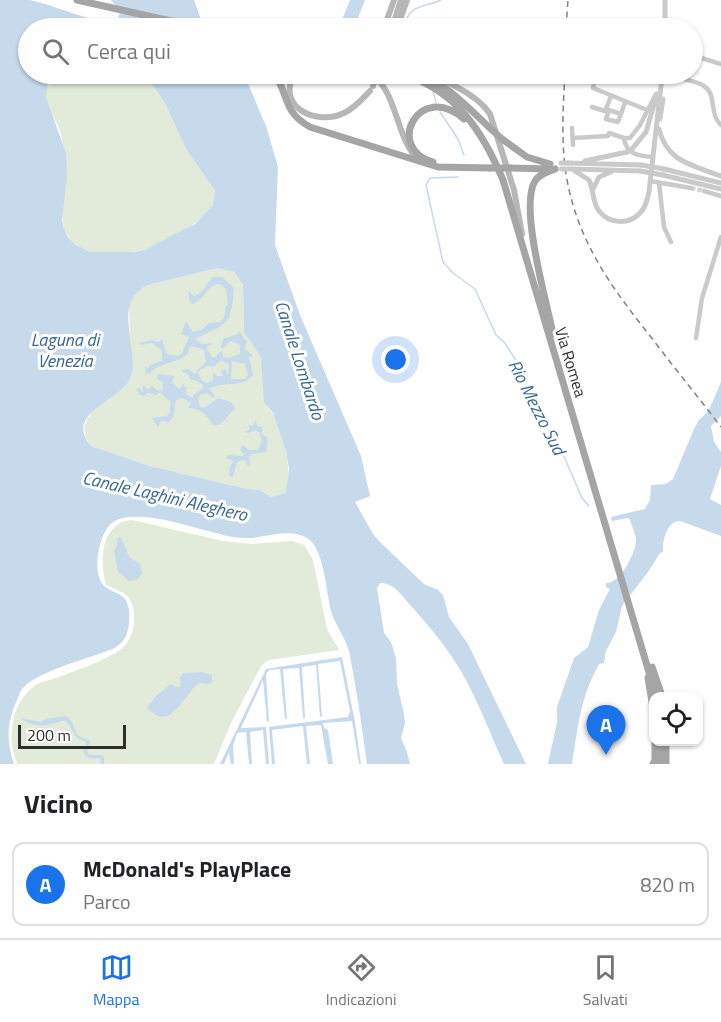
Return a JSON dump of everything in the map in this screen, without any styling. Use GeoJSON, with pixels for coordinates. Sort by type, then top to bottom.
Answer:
{"type":"FeatureCollection","features":[{"type":"Feature","properties":{"kind":"main road"},"geometry":{"type":"LineString","coordinates":[[77,0],[155,18]]}},
{"type":"Feature","properties":{"kind":"main road"},"geometry":{"type":"LineString","coordinates":[[388,18],[394,0]]}},
{"type":"Feature","properties":{"kind":"main road"},"geometry":{"type":"LineString","coordinates":[[395,18],[401,0]]}},
{"type":"Feature","properties":{"kind":"main road"},"geometry":{"type":"LineString","coordinates":[[401,18],[407,0]]}},
{"type":"Feature","properties":{"kind":"main road"},"geometry":{"type":"LineString","coordinates":[[279,84],[285,102],[295,117],[310,127],[420,162],[449,168],[490,166]]}},
{"type":"Feature","properties":{"kind":"main road"},"geometry":{"type":"LineString","coordinates":[[291,84],[293,101],[297,107],[305,114],[326,118],[344,113],[358,103],[371,88]]}},
{"type":"Feature","properties":{"kind":"main road"},"geometry":{"type":"LineString","coordinates":[[285,102],[301,117],[317,121],[334,120],[353,112],[362,105],[373,84]]}},
{"type":"Feature","properties":{"kind":"main road"},"geometry":{"type":"LineString","coordinates":[[381,84],[409,150],[420,162]]}},
{"type":"Feature","properties":{"kind":"main road","name":"Via Romea"},"geometry":{"type":"LineString","coordinates":[[430,84],[450,98],[479,133],[503,180],[656,692]]}},
{"type":"Feature","properties":{"kind":"main road"},"geometry":{"type":"LineString","coordinates":[[439,84],[502,139],[527,157],[557,166]]}},
{"type":"Feature","properties":{"kind":"main road"},"geometry":{"type":"LineString","coordinates":[[450,84],[476,98],[485,105],[490,114],[514,190],[526,258]]}},
{"type":"Feature","properties":{"kind":"main road"},"geometry":{"type":"LineString","coordinates":[[479,133],[457,112],[448,108],[430,107],[415,116],[409,129],[409,139],[413,149],[428,160],[446,164],[557,166]]}},
{"type":"Feature","properties":{"kind":"main road"},"geometry":{"type":"LineString","coordinates":[[557,166],[535,181],[530,202],[533,240],[560,369]]}},
{"type":"Feature","properties":{"kind":"main road"},"geometry":{"type":"LineString","coordinates":[[641,640],[661,692]]}},
{"type":"Feature","properties":{"kind":"main road"},"geometry":{"type":"LineString","coordinates":[[641,640],[641,653],[650,692]]}},
{"type":"Feature","properties":{"kind":"main road"},"geometry":{"type":"LineString","coordinates":[[653,764],[655,746]]}},
{"type":"Feature","properties":{"kind":"main road"},"geometry":{"type":"LineString","coordinates":[[660,746],[660,764]]}},
{"type":"Feature","properties":{"kind":"main road"},"geometry":{"type":"LineString","coordinates":[[666,746],[666,764]]}},
{"type":"Feature","properties":{"kind":"street"},"geometry":{"type":"LineString","coordinates":[[665,0],[665,18]]}},
{"type":"Feature","properties":{"kind":"street"},"geometry":{"type":"LineString","coordinates":[[703,58],[721,64]]}},
{"type":"Feature","properties":{"kind":"street"},"geometry":{"type":"LineString","coordinates":[[594,84],[593,88],[647,110]]}},
{"type":"Feature","properties":{"kind":"street"},"geometry":{"type":"LineString","coordinates":[[571,166],[629,151],[642,139],[650,122],[661,84]]}},
{"type":"Feature","properties":{"kind":"street"},"geometry":{"type":"LineString","coordinates":[[571,166],[589,180],[596,206],[602,215],[614,221],[635,218],[647,201],[659,129],[663,84]]}},
{"type":"Feature","properties":{"kind":"street"},"geometry":{"type":"LineString","coordinates":[[654,153],[653,146],[663,84]]}},
{"type":"Feature","properties":{"kind":"street"},"geometry":{"type":"LineString","coordinates":[[701,84],[706,87],[710,94],[716,120],[721,125]]}},
{"type":"Feature","properties":{"kind":"street"},"geometry":{"type":"LineString","coordinates":[[609,133],[630,138],[658,92]]}},
{"type":"Feature","properties":{"kind":"street"},"geometry":{"type":"LineString","coordinates":[[611,96],[606,118],[618,122],[625,102]]}},
{"type":"Feature","properties":{"kind":"street"},"geometry":{"type":"LineString","coordinates":[[592,107],[621,114]]}},
{"type":"Feature","properties":{"kind":"street"},"geometry":{"type":"LineString","coordinates":[[647,110],[650,122]]}},
{"type":"Feature","properties":{"kind":"street"},"geometry":{"type":"LineString","coordinates":[[573,138],[608,136],[613,121]]}},
{"type":"Feature","properties":{"kind":"street"},"geometry":{"type":"LineString","coordinates":[[572,128],[573,145]]}},
{"type":"Feature","properties":{"kind":"street"},"geometry":{"type":"LineString","coordinates":[[659,129],[662,142],[671,155],[721,176]]}},
{"type":"Feature","properties":{"kind":"street"},"geometry":{"type":"LineString","coordinates":[[624,138],[626,147],[634,154],[654,153]]}},
{"type":"Feature","properties":{"kind":"street"},"geometry":{"type":"LineString","coordinates":[[557,166],[641,168],[721,183]]}},
{"type":"Feature","properties":{"kind":"street"},"geometry":{"type":"LineString","coordinates":[[571,166],[620,170]]}},
{"type":"Feature","properties":{"kind":"street"},"geometry":{"type":"LineString","coordinates":[[593,191],[599,177],[607,172],[641,168]]}},
{"type":"Feature","properties":{"kind":"street"},"geometry":{"type":"LineString","coordinates":[[664,172],[721,189]]}},
{"type":"Feature","properties":{"kind":"street"},"geometry":{"type":"LineString","coordinates":[[650,181],[692,188]]}},
{"type":"Feature","properties":{"kind":"street"},"geometry":{"type":"LineString","coordinates":[[659,183],[664,227],[671,242]]}},
{"type":"Feature","properties":{"kind":"street"},"geometry":{"type":"LineString","coordinates":[[704,191],[721,196]]}},
{"type":"Feature","properties":{"kind":"street"},"geometry":{"type":"LineString","coordinates":[[696,338],[702,298],[721,237]]}},
{"type":"Feature","properties":{"kind":"green space"},"geometry":{"type":"Polygon","coordinates":[[[0,49],[18,65],[18,84],[37,84],[41,88],[58,223],[64,240],[137,291],[150,284],[218,268],[234,272],[243,285],[244,333],[261,357],[268,408],[279,424],[286,448],[288,484],[286,493],[271,497],[260,490],[150,466],[91,446],[85,436],[85,426],[89,417],[131,377],[129,306],[51,434],[0,49]]]}},
{"type":"Feature","properties":{"kind":"green space"},"geometry":{"type":"Polygon","coordinates":[[[49,84],[152,84],[165,103],[186,149],[215,191],[213,205],[208,212],[182,232],[143,250],[98,253],[82,250],[64,228],[62,139],[48,107],[46,92],[49,84]]]}},
{"type":"Feature","properties":{"kind":"green space"},"geometry":{"type":"Polygon","coordinates":[[[132,520],[223,541],[252,544],[292,541],[304,545],[313,560],[327,629],[339,650],[269,660],[261,666],[231,723],[214,764],[17,764],[12,746],[12,730],[15,714],[26,694],[39,683],[106,658],[124,646],[131,636],[134,621],[133,605],[124,594],[106,585],[103,554],[108,535],[122,522],[132,520]]]}},
{"type":"Feature","properties":{"kind":"water","name":"Laguna di Venezia"},"geometry":{"type":"Polygon","coordinates":[[[0,0],[29,0],[87,18],[18,18],[18,84],[48,84],[46,97],[66,153],[67,177],[62,220],[64,228],[68,237],[76,245],[90,252],[144,250],[195,224],[213,205],[215,191],[186,149],[165,103],[152,84],[248,84],[266,126],[278,167],[275,245],[300,315],[361,456],[370,496],[355,502],[379,541],[424,584],[438,590],[443,595],[449,617],[468,644],[526,764],[504,764],[474,696],[452,657],[398,591],[390,585],[380,583],[377,588],[384,633],[391,642],[396,658],[397,684],[404,714],[405,723],[401,738],[410,764],[367,764],[349,651],[332,614],[321,562],[313,543],[300,535],[276,534],[239,538],[170,521],[131,517],[112,523],[107,528],[101,542],[98,560],[101,582],[123,597],[128,605],[129,622],[126,636],[113,649],[40,676],[23,688],[10,724],[9,740],[14,764],[0,764],[0,0]],[[218,268],[151,284],[138,291],[131,301],[129,312],[133,365],[131,376],[126,385],[97,408],[84,424],[84,434],[91,446],[150,466],[260,490],[271,497],[286,493],[289,469],[286,451],[273,413],[264,402],[261,357],[244,333],[243,285],[234,272],[218,268]]]}},
{"type":"Feature","properties":{"kind":"water","name":"Laguna di Venezia"},"geometry":{"type":"Polygon","coordinates":[[[111,0],[194,0],[200,18],[118,18],[120,11],[111,0]]]}},
{"type":"Feature","properties":{"kind":"water"},"geometry":{"type":"Polygon","coordinates":[[[350,0],[365,0],[358,18],[343,18],[350,0]]]}},
{"type":"Feature","properties":{"kind":"water"},"geometry":{"type":"Polygon","coordinates":[[[213,277],[222,277],[234,288],[229,318],[220,327],[195,339],[202,344],[213,343],[206,348],[212,357],[216,357],[222,351],[223,357],[229,358],[240,354],[240,345],[230,341],[223,349],[221,348],[223,339],[238,334],[240,331],[247,341],[245,349],[252,355],[249,357],[253,375],[244,382],[209,389],[215,396],[213,398],[207,393],[200,395],[198,399],[200,407],[204,408],[218,398],[231,402],[235,409],[220,424],[213,425],[203,413],[188,408],[191,403],[182,398],[176,400],[174,414],[169,422],[161,421],[158,427],[152,418],[166,416],[170,413],[170,401],[160,393],[140,395],[136,389],[144,391],[142,388],[144,385],[147,390],[152,386],[163,391],[162,382],[158,380],[157,374],[174,376],[172,382],[179,389],[185,383],[184,386],[187,388],[185,394],[193,398],[193,395],[203,388],[201,384],[190,379],[188,374],[182,372],[188,369],[195,374],[207,361],[204,350],[192,346],[188,354],[158,367],[149,374],[146,373],[145,367],[149,368],[150,365],[162,361],[162,351],[152,343],[141,345],[139,343],[162,340],[167,354],[178,356],[182,353],[189,337],[181,334],[186,321],[193,332],[201,330],[209,323],[220,322],[224,318],[228,305],[226,289],[220,284],[212,287],[197,302],[193,304],[190,302],[188,291],[194,296],[198,295],[213,277]],[[221,361],[215,367],[207,366],[200,370],[198,373],[202,381],[208,383],[213,380],[213,372],[217,376],[223,376],[221,370],[225,369],[226,375],[228,374],[229,365],[221,361]],[[232,361],[231,379],[245,379],[248,375],[245,364],[232,361]]]}},
{"type":"Feature","properties":{"kind":"water"},"geometry":{"type":"Polygon","coordinates":[[[721,382],[721,416],[711,426],[714,442],[721,452],[721,466],[710,499],[721,505],[721,536],[680,521],[672,524],[663,543],[663,552],[622,606],[616,632],[606,651],[604,663],[599,664],[588,689],[581,713],[572,764],[548,764],[557,722],[557,707],[574,658],[588,647],[599,610],[610,589],[606,587],[606,583],[616,579],[626,567],[636,545],[636,537],[630,520],[628,518],[612,521],[611,517],[645,509],[650,500],[651,485],[666,484],[673,479],[694,429],[709,410],[721,382]]]}},
{"type":"Feature","properties":{"kind":"water"},"geometry":{"type":"Polygon","coordinates":[[[256,420],[257,426],[262,427],[262,434],[268,438],[266,452],[251,454],[250,467],[246,460],[239,461],[232,478],[229,475],[230,466],[234,461],[226,458],[228,455],[243,456],[240,450],[243,445],[249,450],[258,450],[262,440],[259,432],[255,430],[245,432],[250,429],[248,425],[253,426],[256,420]]]}},
{"type":"Feature","properties":{"kind":"water"},"geometry":{"type":"Polygon","coordinates":[[[121,537],[129,557],[140,564],[142,574],[138,579],[129,581],[118,572],[114,550],[117,538],[121,537]]]}},
{"type":"Feature","properties":{"kind":"water"},"geometry":{"type":"Polygon","coordinates":[[[342,657],[361,764],[359,764],[352,721],[323,723],[324,728],[328,730],[333,764],[328,764],[321,725],[306,726],[310,764],[307,764],[303,726],[272,730],[275,764],[272,764],[269,727],[348,717],[350,711],[340,661],[318,664],[322,716],[320,717],[316,665],[302,667],[305,718],[303,718],[299,668],[283,669],[287,719],[285,719],[280,669],[269,670],[266,674],[269,721],[267,722],[263,680],[241,728],[266,727],[269,764],[266,764],[263,730],[250,732],[252,764],[249,764],[246,732],[237,733],[233,746],[234,764],[231,764],[229,752],[224,764],[220,764],[266,669],[342,657]]]}},
{"type":"Feature","properties":{"kind":"water"},"geometry":{"type":"Polygon","coordinates":[[[203,672],[212,675],[212,682],[210,684],[199,683],[170,715],[163,717],[147,707],[171,684],[179,688],[183,673],[203,672]]]}},
{"type":"Feature","properties":{"kind":"water"},"geometry":{"type":"Polygon","coordinates":[[[66,716],[72,722],[77,735],[90,741],[87,752],[90,755],[104,757],[104,764],[101,764],[100,758],[87,757],[83,750],[86,742],[77,738],[66,720],[37,725],[20,718],[40,722],[66,716]]]}},
{"type":"Feature","properties":{"kind":"waterway","name":"Rio Mezzo Sud"},"geometry":{"type":"LineString","coordinates":[[407,18],[417,8],[441,0]]}},
{"type":"Feature","properties":{"kind":"waterway","name":"Rio Mezzo Sud"},"geometry":{"type":"LineString","coordinates":[[433,92],[436,102]]}},
{"type":"Feature","properties":{"kind":"waterway","name":"Rio Mezzo Sud"},"geometry":{"type":"LineString","coordinates":[[440,112],[458,139],[464,155]]}},
{"type":"Feature","properties":{"kind":"waterway","name":"Rio Mezzo Sud"},"geometry":{"type":"LineString","coordinates":[[458,177],[430,178],[426,185],[443,262],[453,273],[475,289],[496,335],[505,343],[518,364],[533,405],[563,454],[582,498],[589,506]]}},
{"type":"Feature","properties":{"kind":"tunnel"},"geometry":{"type":"LineString","coordinates":[[691,188],[704,191]]}},
{"type":"Feature","properties":{"kind":"railway"},"geometry":{"type":"LineString","coordinates":[[567,18],[568,0]]}},
{"type":"Feature","properties":{"kind":"railway"},"geometry":{"type":"LineString","coordinates":[[564,84],[564,161],[571,199],[588,243],[598,263],[624,302],[721,427]]}},
{"type":"Feature","properties":{"kind":"place","name":"McDonald's PlayPlace"},"geometry":{"type":"Point","coordinates":[606,755]}},
{"type":"Feature","properties":{"kind":"water label","name":"Canale Lombardo"},"geometry":{"type":"Point","coordinates":[300,360]}},
{"type":"Feature","properties":{"kind":"water label","name":"Canale Laghini Aleghero"},"geometry":{"type":"Point","coordinates":[165,496]}}]}
